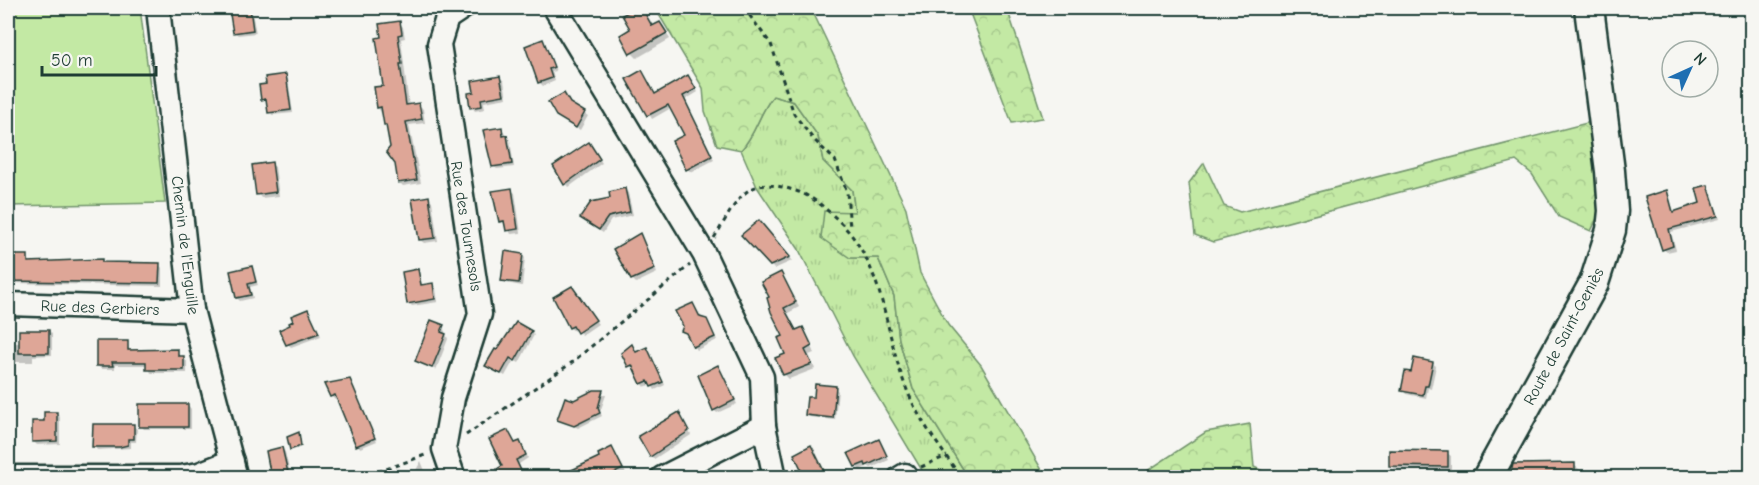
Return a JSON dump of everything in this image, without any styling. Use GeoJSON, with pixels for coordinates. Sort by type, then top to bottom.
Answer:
{"type":"FeatureCollection","features":[{"type":"Feature","properties":{"kind":"main road","name":"Route de Saint-Geniès"},"geometry":{"type":"LineString","coordinates":[[1487,477],[1594,283],[1611,230],[1610,171],[1589,8]]}},
{"type":"Feature","properties":{"kind":"street","name":"Chemin de l'Enguille"},"geometry":{"type":"LineString","coordinates":[[158,8],[192,310],[234,469]]}},
{"type":"Feature","properties":{"kind":"street","name":"Rue des Tournesols"},"geometry":{"type":"LineString","coordinates":[[444,449],[453,398],[480,314],[439,44],[447,18],[462,8]]}},
{"type":"Feature","properties":{"kind":"street"},"geometry":{"type":"LineString","coordinates":[[555,8],[704,254],[762,377],[764,426],[775,477]]}},
{"type":"Feature","properties":{"kind":"street","name":"Rue des Gerbiers"},"geometry":{"type":"LineString","coordinates":[[8,304],[192,310]]}},
{"type":"Feature","properties":{"kind":"street"},"geometry":{"type":"LineString","coordinates":[[662,477],[764,426]]}},
{"type":"Feature","properties":{"kind":"street"},"geometry":{"type":"LineString","coordinates":[[444,449],[454,477]]}},
{"type":"Feature","properties":{"kind":"street"},"geometry":{"type":"LineString","coordinates":[[8,477],[180,477],[234,469]]}},
{"type":"Feature","properties":{"kind":"path"},"geometry":{"type":"LineString","coordinates":[[744,8],[771,44],[794,114],[813,139],[835,160],[847,192],[850,231]]}},
{"type":"Feature","properties":{"kind":"path"},"geometry":{"type":"LineString","coordinates":[[361,477],[444,449],[570,364],[704,254],[743,194],[760,184],[778,185],[809,195],[850,231],[870,262],[910,398],[961,477]]}},
{"type":"Feature","properties":{"kind":"path"},"geometry":{"type":"LineString","coordinates":[[902,476],[947,456]]}},
{"type":"Feature","properties":{"kind":"green space"},"geometry":{"type":"Polygon","coordinates":[[[8,8],[140,8],[165,203],[8,206],[8,8]]]}},
{"type":"Feature","properties":{"kind":"green space"},"geometry":{"type":"Polygon","coordinates":[[[655,8],[811,8],[906,208],[920,273],[948,325],[981,365],[1046,477],[968,477],[913,389],[899,339],[894,296],[878,258],[850,258],[821,238],[824,211],[855,212],[852,190],[823,161],[818,136],[794,102],[773,96],[741,150],[717,145],[705,111],[703,88],[655,8]]]}},
{"type":"Feature","properties":{"kind":"green space"},"geometry":{"type":"Polygon","coordinates":[[[968,8],[1007,8],[1043,118],[1012,123],[968,8]]]}},
{"type":"Feature","properties":{"kind":"green space"},"geometry":{"type":"Polygon","coordinates":[[[773,96],[794,102],[818,136],[823,161],[852,190],[855,212],[850,258],[878,258],[894,296],[899,339],[913,389],[968,477],[926,477],[853,356],[798,248],[757,187],[741,150],[773,96]]]}},
{"type":"Feature","properties":{"kind":"green space"},"geometry":{"type":"Polygon","coordinates":[[[1591,122],[1601,210],[1591,231],[1559,217],[1532,174],[1516,161],[1213,242],[1195,235],[1189,183],[1204,163],[1224,206],[1240,212],[1591,122]]]}},
{"type":"Feature","properties":{"kind":"green space"},"geometry":{"type":"Polygon","coordinates":[[[1250,424],[1254,467],[1276,477],[1138,477],[1206,432],[1250,424]]]}},
{"type":"Feature","properties":{"kind":"building"},"geometry":{"type":"Polygon","coordinates":[[[229,8],[250,8],[253,30],[233,33],[229,8]]]}},
{"type":"Feature","properties":{"kind":"building"},"geometry":{"type":"Polygon","coordinates":[[[636,8],[642,8],[652,26],[660,22],[667,33],[630,54],[620,35],[630,29],[622,15],[636,8]]]}},
{"type":"Feature","properties":{"kind":"building"},"geometry":{"type":"Polygon","coordinates":[[[400,21],[402,34],[398,35],[402,64],[400,64],[406,105],[419,103],[422,119],[406,122],[417,180],[398,183],[395,164],[386,152],[390,147],[386,125],[384,125],[381,107],[377,108],[374,87],[383,86],[376,38],[381,37],[379,24],[400,21]]]}},
{"type":"Feature","properties":{"kind":"building"},"geometry":{"type":"Polygon","coordinates":[[[543,39],[554,67],[549,69],[552,78],[538,83],[525,46],[543,39]]]}},
{"type":"Feature","properties":{"kind":"building"},"geometry":{"type":"Polygon","coordinates":[[[642,70],[655,94],[688,75],[696,89],[683,96],[712,156],[686,170],[672,141],[684,135],[668,105],[647,116],[626,79],[642,70]]]}},
{"type":"Feature","properties":{"kind":"building"},"geometry":{"type":"Polygon","coordinates":[[[286,74],[291,110],[268,113],[266,99],[261,100],[259,85],[266,84],[265,77],[286,74]]]}},
{"type":"Feature","properties":{"kind":"building"},"geometry":{"type":"Polygon","coordinates":[[[500,76],[504,95],[481,99],[482,106],[470,108],[468,93],[474,92],[472,81],[500,76]]]}},
{"type":"Feature","properties":{"kind":"building"},"geometry":{"type":"Polygon","coordinates":[[[564,93],[570,103],[585,112],[576,128],[556,116],[548,102],[564,93]]]}},
{"type":"Feature","properties":{"kind":"building"},"geometry":{"type":"Polygon","coordinates":[[[502,127],[503,136],[507,135],[512,164],[492,167],[483,130],[502,127]]]}},
{"type":"Feature","properties":{"kind":"building"},"geometry":{"type":"Polygon","coordinates":[[[589,142],[600,159],[564,185],[553,166],[589,142]]]}},
{"type":"Feature","properties":{"kind":"building"},"geometry":{"type":"Polygon","coordinates":[[[272,162],[276,192],[256,195],[252,165],[272,162]]]}},
{"type":"Feature","properties":{"kind":"building"},"geometry":{"type":"Polygon","coordinates":[[[1708,185],[1718,216],[1669,229],[1673,246],[1662,250],[1645,197],[1667,190],[1673,212],[1700,203],[1696,188],[1708,185]]]}},
{"type":"Feature","properties":{"kind":"building"},"geometry":{"type":"Polygon","coordinates":[[[512,188],[518,229],[506,231],[504,221],[499,222],[492,191],[512,188]]]}},
{"type":"Feature","properties":{"kind":"building"},"geometry":{"type":"Polygon","coordinates":[[[625,188],[630,212],[608,217],[599,230],[580,218],[591,202],[610,198],[609,192],[625,188]]]}},
{"type":"Feature","properties":{"kind":"building"},"geometry":{"type":"Polygon","coordinates":[[[429,196],[435,238],[419,240],[412,199],[429,196]]]}},
{"type":"Feature","properties":{"kind":"building"},"geometry":{"type":"Polygon","coordinates":[[[759,220],[790,257],[770,266],[741,235],[759,220]]]}},
{"type":"Feature","properties":{"kind":"building"},"geometry":{"type":"Polygon","coordinates":[[[640,233],[655,269],[631,280],[613,249],[640,233]]]}},
{"type":"Feature","properties":{"kind":"building"},"geometry":{"type":"Polygon","coordinates":[[[505,251],[523,254],[519,283],[501,281],[505,251]]]}},
{"type":"Feature","properties":{"kind":"building"},"geometry":{"type":"Polygon","coordinates":[[[8,255],[28,255],[28,262],[102,259],[102,262],[160,263],[159,283],[8,281],[8,255]]]}},
{"type":"Feature","properties":{"kind":"building"},"geometry":{"type":"Polygon","coordinates":[[[252,266],[256,282],[248,284],[251,295],[236,298],[230,271],[252,266]]]}},
{"type":"Feature","properties":{"kind":"building"},"geometry":{"type":"Polygon","coordinates":[[[418,269],[421,285],[433,283],[435,299],[407,304],[402,272],[418,269]]]}},
{"type":"Feature","properties":{"kind":"building"},"geometry":{"type":"Polygon","coordinates":[[[781,272],[796,302],[784,308],[796,330],[803,327],[812,346],[805,350],[812,364],[783,375],[775,358],[785,354],[778,338],[783,336],[771,312],[767,298],[769,297],[761,282],[781,272]]]}},
{"type":"Feature","properties":{"kind":"building"},"geometry":{"type":"Polygon","coordinates":[[[572,286],[596,320],[577,333],[573,326],[569,328],[553,297],[572,286]]]}},
{"type":"Feature","properties":{"kind":"building"},"geometry":{"type":"Polygon","coordinates":[[[693,303],[700,317],[707,319],[715,337],[693,347],[686,333],[681,331],[683,326],[675,311],[693,303]]]}},
{"type":"Feature","properties":{"kind":"building"},"geometry":{"type":"Polygon","coordinates":[[[308,309],[319,333],[286,345],[279,330],[290,325],[289,323],[293,321],[291,316],[308,309]]]}},
{"type":"Feature","properties":{"kind":"building"},"geometry":{"type":"Polygon","coordinates":[[[431,320],[444,325],[441,332],[446,334],[432,368],[415,361],[431,320]]]}},
{"type":"Feature","properties":{"kind":"building"},"geometry":{"type":"Polygon","coordinates":[[[516,322],[532,331],[515,361],[510,358],[501,374],[485,366],[516,322]]]}},
{"type":"Feature","properties":{"kind":"building"},"geometry":{"type":"Polygon","coordinates":[[[19,330],[49,330],[49,353],[19,353],[19,330]]]}},
{"type":"Feature","properties":{"kind":"building"},"geometry":{"type":"Polygon","coordinates":[[[96,341],[128,341],[128,350],[178,349],[178,356],[184,356],[184,370],[146,370],[146,362],[112,362],[113,366],[96,366],[96,341]]]}},
{"type":"Feature","properties":{"kind":"building"},"geometry":{"type":"Polygon","coordinates":[[[632,344],[636,352],[647,347],[663,382],[651,387],[648,381],[641,384],[632,365],[628,367],[621,353],[632,344]]]}},
{"type":"Feature","properties":{"kind":"building"},"geometry":{"type":"Polygon","coordinates":[[[1414,358],[1433,362],[1428,386],[1425,386],[1423,395],[1401,391],[1405,371],[1411,372],[1414,358]]]}},
{"type":"Feature","properties":{"kind":"building"},"geometry":{"type":"Polygon","coordinates":[[[718,365],[735,400],[713,411],[698,375],[718,365]]]}},
{"type":"Feature","properties":{"kind":"building"},"geometry":{"type":"Polygon","coordinates":[[[350,379],[375,438],[356,446],[335,395],[330,397],[324,384],[350,379]]]}},
{"type":"Feature","properties":{"kind":"building"},"geometry":{"type":"Polygon","coordinates":[[[815,384],[836,386],[833,418],[805,415],[807,397],[814,397],[815,384]]]}},
{"type":"Feature","properties":{"kind":"building"},"geometry":{"type":"Polygon","coordinates":[[[594,390],[603,390],[598,408],[600,413],[574,426],[557,420],[565,397],[574,400],[594,390]]]}},
{"type":"Feature","properties":{"kind":"building"},"geometry":{"type":"Polygon","coordinates":[[[139,404],[188,404],[188,427],[139,427],[139,404]]]}},
{"type":"Feature","properties":{"kind":"building"},"geometry":{"type":"Polygon","coordinates":[[[44,412],[57,412],[57,441],[32,442],[32,421],[44,421],[44,412]]]}},
{"type":"Feature","properties":{"kind":"building"},"geometry":{"type":"Polygon","coordinates":[[[679,412],[689,431],[650,457],[638,436],[679,412]]]}},
{"type":"Feature","properties":{"kind":"building"},"geometry":{"type":"Polygon","coordinates":[[[93,424],[134,424],[134,439],[128,439],[128,445],[120,447],[92,447],[93,424]]]}},
{"type":"Feature","properties":{"kind":"building"},"geometry":{"type":"Polygon","coordinates":[[[508,430],[515,443],[520,441],[526,455],[516,460],[524,477],[501,477],[497,469],[502,466],[489,439],[508,430]]]}},
{"type":"Feature","properties":{"kind":"building"},"geometry":{"type":"Polygon","coordinates":[[[299,432],[301,446],[290,450],[287,437],[299,432]]]}},
{"type":"Feature","properties":{"kind":"building"},"geometry":{"type":"Polygon","coordinates":[[[879,439],[887,456],[866,466],[865,463],[855,467],[848,453],[879,439]]]}},
{"type":"Feature","properties":{"kind":"building"},"geometry":{"type":"Polygon","coordinates":[[[811,445],[827,477],[805,477],[794,454],[811,445]]]}},
{"type":"Feature","properties":{"kind":"building"},"geometry":{"type":"Polygon","coordinates":[[[282,447],[289,477],[271,477],[266,451],[282,447]]]}},
{"type":"Feature","properties":{"kind":"building"},"geometry":{"type":"Polygon","coordinates":[[[612,447],[623,469],[606,477],[557,477],[599,457],[598,454],[612,447]]]}},
{"type":"Feature","properties":{"kind":"building"},"geometry":{"type":"Polygon","coordinates":[[[1389,450],[1448,451],[1448,467],[1389,466],[1389,450]]]}},
{"type":"Feature","properties":{"kind":"building"},"geometry":{"type":"Polygon","coordinates":[[[1575,463],[1575,477],[1510,477],[1513,464],[1575,463]]]}}]}
